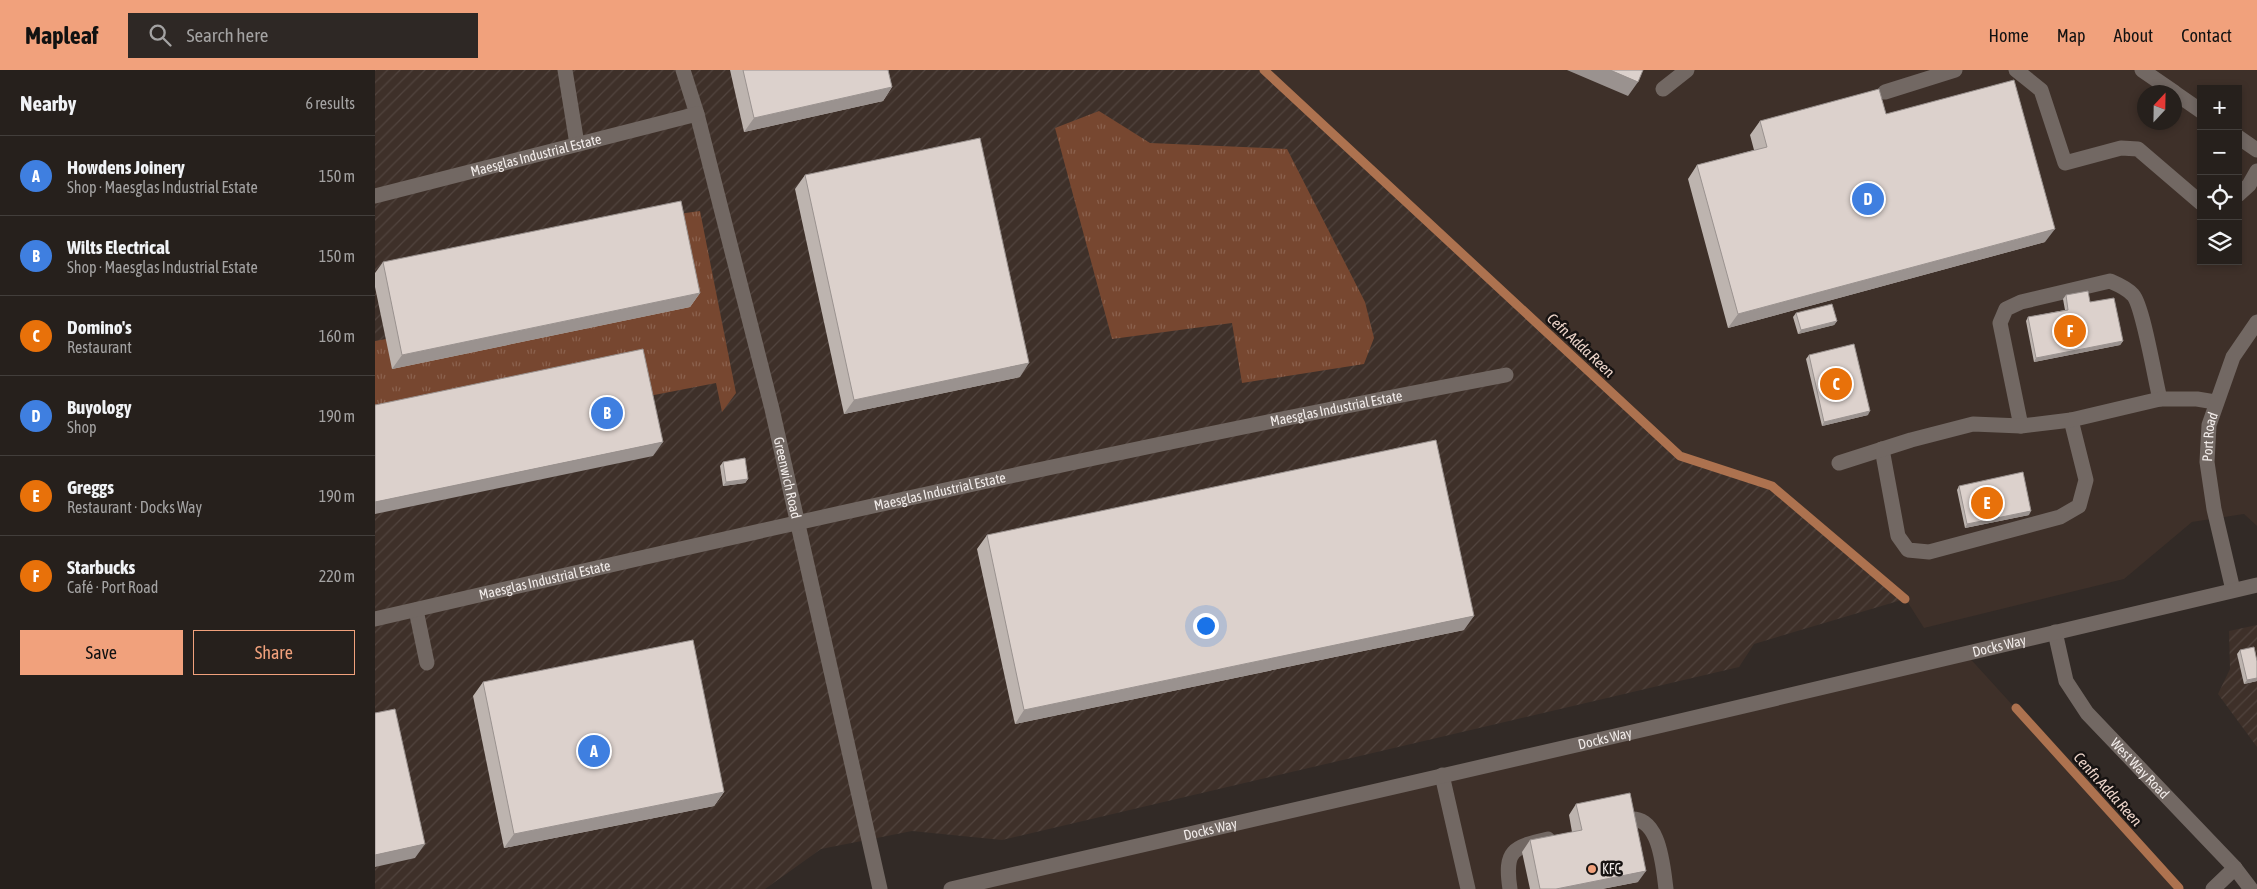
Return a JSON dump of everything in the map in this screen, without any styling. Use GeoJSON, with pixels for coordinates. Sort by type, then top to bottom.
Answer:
{"type":"FeatureCollection","features":[{"type":"Feature","properties":{"kind":"street"},"geometry":{"type":"LineString","coordinates":[[565,70],[577,144]]}},
{"type":"Feature","properties":{"kind":"street","name":"Greenwich Road"},"geometry":{"type":"LineString","coordinates":[[683,70],[697,114],[768,390],[880,889]]}},
{"type":"Feature","properties":{"kind":"street"},"geometry":{"type":"LineString","coordinates":[[1663,89],[1687,70]]}},
{"type":"Feature","properties":{"kind":"street"},"geometry":{"type":"LineString","coordinates":[[1885,92],[1955,70]]}},
{"type":"Feature","properties":{"kind":"street"},"geometry":{"type":"LineString","coordinates":[[2016,70],[2041,90],[2065,163],[2121,148],[2138,149],[2197,200]]}},
{"type":"Feature","properties":{"kind":"street"},"geometry":{"type":"LineString","coordinates":[[2141,70],[2163,85]]}},
{"type":"Feature","properties":{"kind":"street"},"geometry":{"type":"LineString","coordinates":[[2182,98],[2197,108]]}},
{"type":"Feature","properties":{"kind":"street","name":"Maesglas Industrial Estate"},"geometry":{"type":"LineString","coordinates":[[375,196],[697,114]]}},
{"type":"Feature","properties":{"kind":"street"},"geometry":{"type":"LineString","coordinates":[[2242,140],[2257,150]]}},
{"type":"Feature","properties":{"kind":"street"},"geometry":{"type":"LineString","coordinates":[[2242,191],[2249,185],[2257,171]]}},
{"type":"Feature","properties":{"kind":"street"},"geometry":{"type":"LineString","coordinates":[[2021,426],[2000,323],[2006,309],[2021,302],[2110,281],[2134,295],[2143,322],[2160,399]]}},
{"type":"Feature","properties":{"kind":"street","name":"Port Road"},"geometry":{"type":"LineString","coordinates":[[2233,590],[2214,509],[2207,462],[2209,425],[2215,402],[2233,358],[2257,322]]}},
{"type":"Feature","properties":{"kind":"street","name":"Maesglas Industrial Estate"},"geometry":{"type":"LineString","coordinates":[[375,619],[797,522],[1355,403],[1506,374]]}},
{"type":"Feature","properties":{"kind":"street"},"geometry":{"type":"LineString","coordinates":[[1839,463],[1973,424],[2021,426],[2071,420],[2160,399],[2197,399],[2215,402]]}},
{"type":"Feature","properties":{"kind":"street"},"geometry":{"type":"LineString","coordinates":[[1882,449],[1898,536],[1908,550],[1929,552],[2060,517],[2079,506],[2086,480],[2071,420]]}},
{"type":"Feature","properties":{"kind":"street","name":"Docks Way"},"geometry":{"type":"LineString","coordinates":[[951,889],[2257,584]]}},
{"type":"Feature","properties":{"kind":"street"},"geometry":{"type":"LineString","coordinates":[[416,610],[427,663]]}},
{"type":"Feature","properties":{"kind":"street","name":"West Way Road"},"geometry":{"type":"LineString","coordinates":[[2055,632],[2066,681],[2087,713],[2235,868],[2251,889]]}},
{"type":"Feature","properties":{"kind":"street"},"geometry":{"type":"LineString","coordinates":[[1443,775],[1468,889]]}},
{"type":"Feature","properties":{"kind":"street"},"geometry":{"type":"LineString","coordinates":[[1625,820],[1643,823],[1653,830],[1660,848],[1667,889]]}},
{"type":"Feature","properties":{"kind":"street"},"geometry":{"type":"LineString","coordinates":[[1510,889],[1508,874],[1511,856],[1521,845],[1564,835]]}},
{"type":"Feature","properties":{"kind":"street"},"geometry":{"type":"LineString","coordinates":[[2213,889],[2235,868]]}},
{"type":"Feature","properties":{"kind":"shaded area"},"geometry":{"type":"Polygon","coordinates":[[[375,70],[1264,70],[1680,456],[1772,486],[1905,599],[1754,644],[1739,667],[1002,840],[912,831],[821,849],[765,889],[375,889],[375,70]]]}},
{"type":"Feature","properties":{"kind":"shaded area"},"geometry":{"type":"Polygon","coordinates":[[[1264,70],[2257,70],[2257,526],[2244,514],[2192,522],[2124,579],[1924,628],[1905,598],[1772,486],[1680,456],[1264,70]]]}},
{"type":"Feature","properties":{"kind":"shaded area"},"geometry":{"type":"Polygon","coordinates":[[[2257,625],[2257,747],[2218,694],[2230,669],[2229,631],[2257,625]]]}},
{"type":"Feature","properties":{"kind":"shaded area"},"geometry":{"type":"Polygon","coordinates":[[[1966,654],[2180,889],[952,889],[1966,654]]]}},
{"type":"Feature","properties":{"kind":"green space"},"geometry":{"type":"Polygon","coordinates":[[[1099,111],[1150,143],[1287,149],[1365,302],[1374,338],[1364,364],[1242,383],[1232,323],[1112,339],[1055,128],[1099,111]]]}},
{"type":"Feature","properties":{"kind":"green space"},"geometry":{"type":"Polygon","coordinates":[[[700,211],[736,393],[722,412],[716,383],[649,396],[375,417],[375,341],[386,339],[671,215],[700,211]]]}},
{"type":"Feature","properties":{"kind":"building"},"geometry":{"type":"Polygon","coordinates":[[[743,70],[888,70],[892,87],[754,118],[743,70]]]}},
{"type":"Feature","properties":{"kind":"building"},"geometry":{"type":"Polygon","coordinates":[[[1610,70],[1643,70],[1638,82],[1610,70]]]}},
{"type":"Feature","properties":{"kind":"building"},"geometry":{"type":"Polygon","coordinates":[[[2014,80],[2055,229],[1738,314],[1697,165],[1767,147],[1760,121],[1879,89],[1886,114],[2014,80]]]}},
{"type":"Feature","properties":{"kind":"building"},"geometry":{"type":"Polygon","coordinates":[[[980,138],[1029,363],[854,400],[805,175],[980,138]]]}},
{"type":"Feature","properties":{"kind":"building"},"geometry":{"type":"Polygon","coordinates":[[[681,201],[700,293],[402,355],[383,262],[681,201]]]}},
{"type":"Feature","properties":{"kind":"building"},"geometry":{"type":"Polygon","coordinates":[[[2088,291],[2090,302],[2114,298],[2123,341],[2036,358],[2028,317],[2068,310],[2066,295],[2088,291]]]}},
{"type":"Feature","properties":{"kind":"building"},"geometry":{"type":"Polygon","coordinates":[[[1832,304],[1837,321],[1801,330],[1796,313],[1832,304]]]}},
{"type":"Feature","properties":{"kind":"building"},"geometry":{"type":"Polygon","coordinates":[[[1854,344],[1870,411],[1824,422],[1809,355],[1854,344]]]}},
{"type":"Feature","properties":{"kind":"building"},"geometry":{"type":"Polygon","coordinates":[[[643,349],[663,442],[375,502],[375,405],[643,349]]]}},
{"type":"Feature","properties":{"kind":"building"},"geometry":{"type":"Polygon","coordinates":[[[1436,440],[1474,616],[1024,710],[987,535],[1436,440]]]}},
{"type":"Feature","properties":{"kind":"building"},"geometry":{"type":"Polygon","coordinates":[[[745,458],[748,479],[726,482],[723,462],[745,458]]]}},
{"type":"Feature","properties":{"kind":"building"},"geometry":{"type":"Polygon","coordinates":[[[2023,472],[2031,511],[1967,524],[1959,486],[2023,472]]]}},
{"type":"Feature","properties":{"kind":"building"},"geometry":{"type":"Polygon","coordinates":[[[693,640],[724,792],[514,834],[483,682],[693,640]]]}},
{"type":"Feature","properties":{"kind":"building"},"geometry":{"type":"Polygon","coordinates":[[[2254,647],[2257,661],[2257,678],[2247,680],[2240,650],[2254,647]]]}},
{"type":"Feature","properties":{"kind":"building"},"geometry":{"type":"Polygon","coordinates":[[[395,709],[425,844],[375,855],[375,713],[395,709]]]}},
{"type":"Feature","properties":{"kind":"building"},"geometry":{"type":"Polygon","coordinates":[[[1630,793],[1646,871],[1556,889],[1540,889],[1530,840],[1582,830],[1576,804],[1630,793]]]}},
{"type":"Feature","properties":{"kind":"waterway","name":"Cefn Adda Reen"},"geometry":{"type":"LineString","coordinates":[[1264,70],[1680,456],[1772,486],[1905,599]]}},
{"type":"Feature","properties":{"kind":"waterway","name":"Cenfn Adda Reen"},"geometry":{"type":"LineString","coordinates":[[2016,708],[2179,888]]}},
{"type":"Feature","properties":{"kind":"place","name":"Buyology"},"geometry":{"type":"Point","coordinates":[1868,199]}},
{"type":"Feature","properties":{"kind":"place","name":"Starbucks"},"geometry":{"type":"Point","coordinates":[2070,331]}},
{"type":"Feature","properties":{"kind":"place","name":"Domino's"},"geometry":{"type":"Point","coordinates":[1836,384]}},
{"type":"Feature","properties":{"kind":"place","name":"Wilts Electrical"},"geometry":{"type":"Point","coordinates":[607,413]}},
{"type":"Feature","properties":{"kind":"place","name":"Greggs"},"geometry":{"type":"Point","coordinates":[1987,503]}},
{"type":"Feature","properties":{"kind":"place","name":"Howdens Joinery"},"geometry":{"type":"Point","coordinates":[594,751]}},
{"type":"Feature","properties":{"kind":"place","name":"KFC"},"geometry":{"type":"Point","coordinates":[1592,869]}}]}
